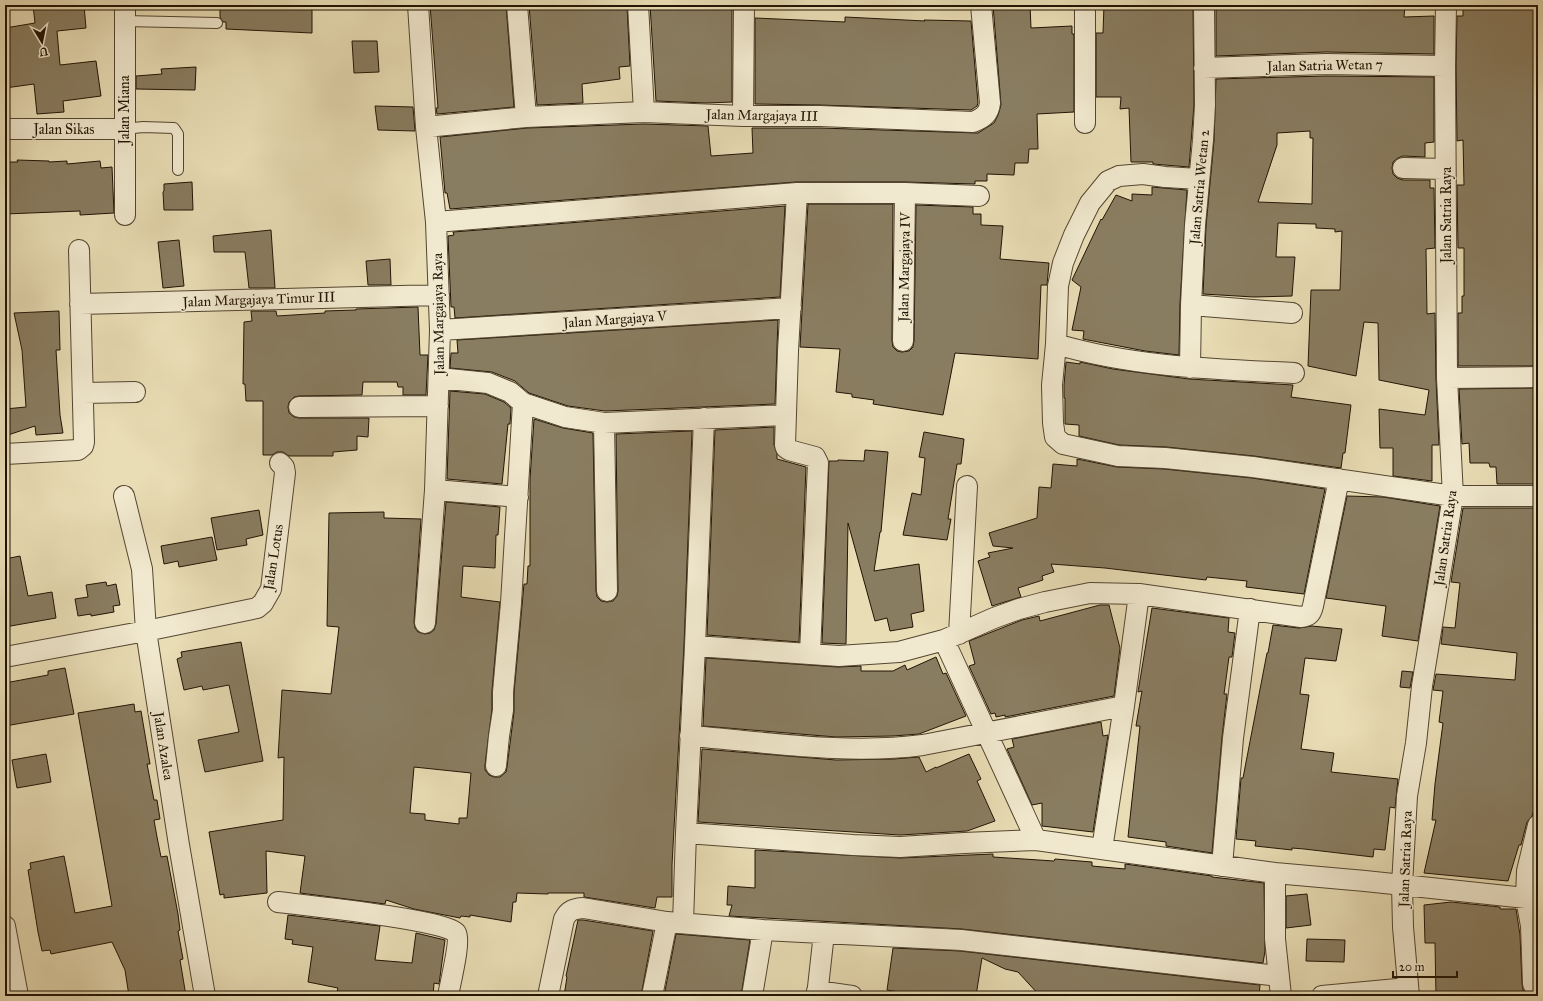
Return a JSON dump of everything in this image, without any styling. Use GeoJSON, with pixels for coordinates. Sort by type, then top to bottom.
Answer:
{"type":"FeatureCollection","features":[{"type":"Feature","properties":{"kind":"street","name":"Jalan Margajaya Raya"},"geometry":{"type":"LineString","coordinates":[[418,5],[426,127],[436,222],[440,330],[436,490],[425,623]]}},
{"type":"Feature","properties":{"kind":"street"},"geometry":{"type":"LineString","coordinates":[[517,5],[526,117]]}},
{"type":"Feature","properties":{"kind":"street"},"geometry":{"type":"LineString","coordinates":[[638,5],[644,112]]}},
{"type":"Feature","properties":{"kind":"street"},"geometry":{"type":"LineString","coordinates":[[743,116],[744,5]]}},
{"type":"Feature","properties":{"kind":"street","name":"Jalan Margajaya III"},"geometry":{"type":"LineString","coordinates":[[426,127],[526,117],[644,112],[743,116],[820,116],[973,122],[987,114],[990,103],[981,5]]}},
{"type":"Feature","properties":{"kind":"street"},"geometry":{"type":"LineString","coordinates":[[1085,5],[1085,123]]}},
{"type":"Feature","properties":{"kind":"street","name":"Jalan Satria Wetan 2"},"geometry":{"type":"LineString","coordinates":[[1190,368],[1195,224],[1205,105],[1204,5]]}},
{"type":"Feature","properties":{"kind":"street","name":"Jalan Satria Raya"},"geometry":{"type":"LineString","coordinates":[[1408,992],[1403,927],[1402,885],[1407,796],[1416,743],[1422,686],[1453,496],[1447,378],[1445,169],[1446,5]]}},
{"type":"Feature","properties":{"kind":"street","name":"Jalan Miana"},"geometry":{"type":"LineString","coordinates":[[125,13],[125,215]]}},
{"type":"Feature","properties":{"kind":"street","name":"Jalan Satria Wetan 7"},"geometry":{"type":"LineString","coordinates":[[1204,68],[1326,64],[1445,66]]}},
{"type":"Feature","properties":{"kind":"street","name":"Jalan Sikas"},"geometry":{"type":"LineString","coordinates":[[5,129],[124,129]]}},
{"type":"Feature","properties":{"kind":"street"},"geometry":{"type":"LineString","coordinates":[[1403,168],[1445,169]]}},
{"type":"Feature","properties":{"kind":"street"},"geometry":{"type":"LineString","coordinates":[[1199,179],[1143,174],[1119,176],[1108,181],[1090,202],[1074,235],[1063,263],[1058,286],[1056,344],[1052,385],[1055,437],[1063,444],[1118,456],[1166,458],[1231,465],[1453,496],[1538,496]]}},
{"type":"Feature","properties":{"kind":"street"},"geometry":{"type":"LineString","coordinates":[[436,222],[797,193],[905,193],[979,196]]}},
{"type":"Feature","properties":{"kind":"street"},"geometry":{"type":"LineString","coordinates":[[797,193],[785,415],[786,448],[813,457],[817,459],[818,464],[810,654]]}},
{"type":"Feature","properties":{"kind":"street","name":"Jalan Margajaya IV"},"geometry":{"type":"LineString","coordinates":[[903,341],[905,193]]}},
{"type":"Feature","properties":{"kind":"street"},"geometry":{"type":"LineString","coordinates":[[5,454],[78,450],[83,446],[79,250]]}},
{"type":"Feature","properties":{"kind":"street","name":"Jalan Margajaya Timur III"},"geometry":{"type":"LineString","coordinates":[[80,304],[439,295]]}},
{"type":"Feature","properties":{"kind":"street"},"geometry":{"type":"LineString","coordinates":[[1191,305],[1292,313]]}},
{"type":"Feature","properties":{"kind":"street","name":"Jalan Margajaya V"},"geometry":{"type":"LineString","coordinates":[[440,330],[791,308]]}},
{"type":"Feature","properties":{"kind":"street"},"geometry":{"type":"LineString","coordinates":[[1056,344],[1081,352],[1153,364],[1190,368],[1294,373]]}},
{"type":"Feature","properties":{"kind":"street"},"geometry":{"type":"LineString","coordinates":[[1447,378],[1538,377]]}},
{"type":"Feature","properties":{"kind":"street"},"geometry":{"type":"LineString","coordinates":[[439,378],[488,383],[510,392],[523,403],[565,417],[604,423],[785,415]]}},
{"type":"Feature","properties":{"kind":"street"},"geometry":{"type":"LineString","coordinates":[[83,393],[135,392]]}},
{"type":"Feature","properties":{"kind":"street"},"geometry":{"type":"LineString","coordinates":[[496,766],[503,710],[503,692],[511,603],[523,403]]}},
{"type":"Feature","properties":{"kind":"street"},"geometry":{"type":"LineString","coordinates":[[299,407],[438,406]]}},
{"type":"Feature","properties":{"kind":"street"},"geometry":{"type":"LineString","coordinates":[[652,996],[675,923],[686,833],[704,418]]}},
{"type":"Feature","properties":{"kind":"street"},"geometry":{"type":"LineString","coordinates":[[604,423],[606,591]]}},
{"type":"Feature","properties":{"kind":"street","name":"Jalan Lotus"},"geometry":{"type":"LineString","coordinates":[[5,657],[146,631],[257,608],[262,603],[270,589],[285,473],[284,467],[280,463]]}},
{"type":"Feature","properties":{"kind":"street"},"geometry":{"type":"LineString","coordinates":[[695,646],[839,656],[899,652],[951,637],[994,618],[1045,602],[1090,593],[1139,594],[1307,616],[1312,612],[1339,479]]}},
{"type":"Feature","properties":{"kind":"street"},"geometry":{"type":"LineString","coordinates":[[967,486],[951,637],[986,732],[1036,840]]}},
{"type":"Feature","properties":{"kind":"street"},"geometry":{"type":"LineString","coordinates":[[436,490],[518,498]]}},
{"type":"Feature","properties":{"kind":"street","name":"Jalan Azalea"},"geometry":{"type":"LineString","coordinates":[[124,496],[142,569],[146,631],[179,845],[205,996]]}},
{"type":"Feature","properties":{"kind":"street"},"geometry":{"type":"LineString","coordinates":[[1102,849],[1124,706],[1139,594]]}},
{"type":"Feature","properties":{"kind":"street"},"geometry":{"type":"LineString","coordinates":[[1222,866],[1232,738],[1250,609]]}},
{"type":"Feature","properties":{"kind":"street"},"geometry":{"type":"LineString","coordinates":[[690,736],[812,746],[864,749],[898,748],[1124,706]]}},
{"type":"Feature","properties":{"kind":"street"},"geometry":{"type":"LineString","coordinates":[[1533,984],[1534,926],[1526,898],[1527,871],[1538,825]]}},
{"type":"Feature","properties":{"kind":"street"},"geometry":{"type":"LineString","coordinates":[[686,833],[845,845],[900,847],[964,842],[1036,840],[1275,873],[1365,880],[1526,898]]}},
{"type":"Feature","properties":{"kind":"street"},"geometry":{"type":"LineString","coordinates":[[1275,873],[1275,939],[1281,996]]}},
{"type":"Feature","properties":{"kind":"street"},"geometry":{"type":"LineString","coordinates":[[278,902],[404,919],[446,927],[455,932],[457,937],[457,948],[448,996]]}},
{"type":"Feature","properties":{"kind":"street"},"geometry":{"type":"LineString","coordinates":[[548,996],[564,919],[568,911],[574,908],[583,908],[675,923],[763,930],[961,940],[1279,976]]}},
{"type":"Feature","properties":{"kind":"street"},"geometry":{"type":"LineString","coordinates":[[5,926],[18,996]]}},
{"type":"Feature","properties":{"kind":"street"},"geometry":{"type":"LineString","coordinates":[[752,996],[763,930]]}},
{"type":"Feature","properties":{"kind":"street"},"geometry":{"type":"LineString","coordinates":[[824,932],[817,993],[852,996]]}},
{"type":"Feature","properties":{"kind":"street"},"geometry":{"type":"LineString","coordinates":[[1322,996],[1408,992]]}},
{"type":"Feature","properties":{"kind":"lane"},"geometry":{"type":"LineString","coordinates":[[125,13],[183,21],[217,23]]}},
{"type":"Feature","properties":{"kind":"lane"},"geometry":{"type":"LineString","coordinates":[[124,129],[143,127],[174,128],[178,134],[178,170]]}},
{"type":"Feature","properties":{"kind":"building"},"geometry":{"type":"Polygon","coordinates":[[[33,5],[84,5],[86,28],[57,31],[60,65],[96,61],[101,96],[63,101],[64,112],[37,114],[34,84],[5,88],[5,28],[35,23],[33,5]]]}},
{"type":"Feature","properties":{"kind":"building"},"geometry":{"type":"Polygon","coordinates":[[[220,5],[312,5],[312,33],[226,29],[226,22],[223,22],[220,17],[220,5]]]}},
{"type":"Feature","properties":{"kind":"building"},"geometry":{"type":"Polygon","coordinates":[[[430,5],[506,5],[514,107],[437,114],[436,108],[438,108],[430,5]]]}},
{"type":"Feature","properties":{"kind":"building"},"geometry":{"type":"Polygon","coordinates":[[[529,5],[627,5],[630,66],[619,67],[620,79],[582,84],[583,103],[537,105],[529,5]]]}},
{"type":"Feature","properties":{"kind":"building"},"geometry":{"type":"Polygon","coordinates":[[[650,5],[732,5],[732,102],[706,103],[656,101],[650,5]]]}},
{"type":"Feature","properties":{"kind":"building"},"geometry":{"type":"Polygon","coordinates":[[[993,5],[1030,5],[1031,28],[1072,26],[1072,34],[1074,34],[1074,112],[1037,114],[1038,149],[1029,149],[1028,163],[1015,163],[1014,175],[987,174],[987,181],[975,181],[975,184],[905,182],[796,182],[450,209],[447,193],[445,193],[440,137],[527,128],[644,124],[708,126],[711,156],[753,153],[752,128],[820,128],[978,133],[994,123],[1001,105],[993,5]]]}},
{"type":"Feature","properties":{"kind":"building"},"geometry":{"type":"Polygon","coordinates":[[[1104,5],[1193,5],[1194,105],[1189,167],[1153,164],[1153,162],[1131,162],[1129,108],[1120,109],[1121,97],[1096,97],[1096,33],[1103,33],[1104,5]]]}},
{"type":"Feature","properties":{"kind":"building"},"geometry":{"type":"Polygon","coordinates":[[[1216,5],[1405,5],[1404,17],[1434,16],[1434,54],[1326,52],[1216,56],[1216,5]]]}},
{"type":"Feature","properties":{"kind":"building"},"geometry":{"type":"Polygon","coordinates":[[[1463,5],[1538,5],[1538,366],[1458,366],[1458,313],[1462,313],[1462,296],[1464,296],[1464,248],[1458,248],[1457,185],[1464,185],[1463,140],[1457,141],[1456,66],[1457,16],[1463,16],[1463,5]]]}},
{"type":"Feature","properties":{"kind":"building"},"geometry":{"type":"Polygon","coordinates":[[[845,17],[925,21],[924,20],[971,21],[978,103],[977,106],[971,110],[755,104],[755,18],[845,22],[845,17]]]}},
{"type":"Feature","properties":{"kind":"building"},"geometry":{"type":"Polygon","coordinates":[[[352,41],[377,41],[379,72],[354,73],[352,41]]]}},
{"type":"Feature","properties":{"kind":"building"},"geometry":{"type":"Polygon","coordinates":[[[196,67],[195,90],[136,89],[136,76],[162,74],[161,69],[196,67]]]}},
{"type":"Feature","properties":{"kind":"building"},"geometry":{"type":"Polygon","coordinates":[[[1326,76],[1434,77],[1434,142],[1425,143],[1425,157],[1403,156],[1393,162],[1392,168],[1393,174],[1397,178],[1403,180],[1430,180],[1430,188],[1434,188],[1435,248],[1426,249],[1427,314],[1435,313],[1439,445],[1432,445],[1432,481],[1393,476],[1393,448],[1380,448],[1379,409],[1425,415],[1429,390],[1379,380],[1378,323],[1364,322],[1356,376],[1308,366],[1311,290],[1340,290],[1342,231],[1335,232],[1335,229],[1316,228],[1316,224],[1278,223],[1276,257],[1295,257],[1292,296],[1254,297],[1203,294],[1206,226],[1214,141],[1216,79],[1326,76]],[[1310,131],[1277,133],[1277,145],[1258,202],[1312,204],[1313,138],[1310,138],[1310,131]]]}},
{"type":"Feature","properties":{"kind":"building"},"geometry":{"type":"Polygon","coordinates":[[[375,106],[413,107],[415,131],[378,130],[375,106]]]}},
{"type":"Feature","properties":{"kind":"building"},"geometry":{"type":"Polygon","coordinates":[[[17,160],[49,162],[67,161],[67,164],[100,161],[101,168],[112,167],[114,213],[80,215],[80,211],[5,214],[5,167],[9,167],[9,162],[18,162],[17,160]]]}},
{"type":"Feature","properties":{"kind":"building"},"geometry":{"type":"Polygon","coordinates":[[[192,182],[193,210],[164,210],[164,184],[192,182]]]}},
{"type":"Feature","properties":{"kind":"building"},"geometry":{"type":"Polygon","coordinates":[[[1152,187],[1187,190],[1180,304],[1179,355],[1145,351],[1083,339],[1084,331],[1072,330],[1081,287],[1072,280],[1101,219],[1102,220],[1116,195],[1132,201],[1132,194],[1152,195],[1152,187]]]}},
{"type":"Feature","properties":{"kind":"building"},"geometry":{"type":"Polygon","coordinates":[[[808,204],[893,204],[892,341],[893,347],[897,351],[902,352],[909,351],[913,347],[914,341],[916,205],[973,207],[973,214],[981,214],[981,225],[1003,226],[1000,259],[1049,263],[1047,285],[1041,285],[1038,359],[955,353],[943,415],[873,404],[874,400],[852,397],[852,394],[836,392],[840,349],[800,347],[808,204]]]}},
{"type":"Feature","properties":{"kind":"building"},"geometry":{"type":"Polygon","coordinates":[[[785,206],[780,297],[455,318],[454,307],[451,307],[448,236],[454,235],[453,232],[785,206]]]}},
{"type":"Feature","properties":{"kind":"building"},"geometry":{"type":"Polygon","coordinates":[[[271,230],[275,288],[249,288],[245,252],[214,252],[213,236],[271,230]]]}},
{"type":"Feature","properties":{"kind":"building"},"geometry":{"type":"Polygon","coordinates":[[[179,240],[184,286],[163,288],[158,242],[179,240]]]}},
{"type":"Feature","properties":{"kind":"building"},"geometry":{"type":"Polygon","coordinates":[[[390,259],[391,285],[368,285],[366,261],[390,259]]]}},
{"type":"Feature","properties":{"kind":"building"},"geometry":{"type":"Polygon","coordinates":[[[418,307],[420,355],[428,355],[426,395],[403,395],[403,387],[398,387],[397,382],[363,382],[362,395],[294,397],[289,402],[288,407],[289,413],[294,417],[369,418],[368,437],[357,436],[357,450],[333,452],[333,456],[289,456],[283,452],[277,452],[272,455],[263,455],[263,401],[246,401],[245,384],[243,384],[244,322],[252,321],[251,311],[276,311],[277,316],[325,313],[325,311],[356,309],[418,307]]]}},
{"type":"Feature","properties":{"kind":"building"},"geometry":{"type":"Polygon","coordinates":[[[59,311],[60,350],[56,350],[60,415],[63,433],[36,435],[35,426],[5,436],[5,409],[26,407],[22,350],[14,313],[59,311]]]}},
{"type":"Feature","properties":{"kind":"building"},"geometry":{"type":"Polygon","coordinates":[[[778,320],[775,404],[605,411],[568,406],[529,393],[515,381],[492,372],[450,368],[451,353],[458,353],[457,340],[778,320]]]}},
{"type":"Feature","properties":{"kind":"building"},"geometry":{"type":"Polygon","coordinates":[[[1066,362],[1080,364],[1080,362],[1113,369],[1189,379],[1293,385],[1291,397],[1351,405],[1345,453],[1343,453],[1341,468],[1254,456],[1166,447],[1119,445],[1079,436],[1079,425],[1065,424],[1064,385],[1066,362]]]}},
{"type":"Feature","properties":{"kind":"building"},"geometry":{"type":"Polygon","coordinates":[[[1538,388],[1538,484],[1497,484],[1496,467],[1490,467],[1489,463],[1470,463],[1469,443],[1462,444],[1459,389],[1538,388]]]}},
{"type":"Feature","properties":{"kind":"building"},"geometry":{"type":"Polygon","coordinates":[[[450,391],[485,394],[504,402],[511,408],[502,484],[447,479],[450,391]]]}},
{"type":"Feature","properties":{"kind":"building"},"geometry":{"type":"Polygon","coordinates":[[[534,419],[563,428],[593,433],[596,591],[597,597],[601,601],[613,601],[617,596],[618,591],[616,434],[692,431],[684,646],[672,865],[672,897],[657,897],[655,908],[584,897],[584,893],[517,893],[516,902],[513,902],[511,922],[470,915],[470,917],[461,916],[460,918],[414,909],[386,900],[385,904],[300,893],[305,856],[266,851],[267,893],[224,898],[224,894],[220,895],[209,832],[283,820],[284,757],[278,758],[282,690],[331,694],[339,627],[327,626],[329,513],[384,512],[384,518],[421,519],[414,622],[415,628],[418,632],[425,634],[434,630],[436,624],[446,502],[500,507],[498,535],[496,535],[495,568],[463,566],[461,597],[500,602],[492,691],[492,709],[485,770],[489,775],[494,777],[500,777],[506,772],[514,712],[514,693],[524,584],[527,584],[528,566],[530,566],[530,479],[534,419]],[[414,767],[410,813],[425,814],[425,820],[459,824],[459,818],[467,818],[471,773],[414,767]]]}},
{"type":"Feature","properties":{"kind":"building"},"geometry":{"type":"Polygon","coordinates":[[[774,427],[774,445],[777,459],[806,467],[799,642],[707,635],[715,430],[774,427]]]}},
{"type":"Feature","properties":{"kind":"building"},"geometry":{"type":"Polygon","coordinates":[[[924,432],[964,439],[961,464],[957,464],[948,519],[951,519],[947,540],[903,535],[912,493],[921,495],[925,458],[919,457],[924,432]]]}},
{"type":"Feature","properties":{"kind":"building"},"geometry":{"type":"Polygon","coordinates":[[[865,450],[888,452],[881,532],[874,571],[919,564],[924,611],[911,614],[913,627],[890,631],[887,618],[875,621],[848,523],[846,644],[822,643],[829,461],[864,461],[865,450]]]}},
{"type":"Feature","properties":{"kind":"building"},"geometry":{"type":"Polygon","coordinates":[[[1077,459],[1117,467],[1164,469],[1252,478],[1325,489],[1304,594],[1246,587],[1247,581],[1207,577],[1206,580],[1105,568],[1051,564],[1054,572],[1042,576],[1043,580],[1018,588],[1021,597],[992,606],[978,561],[990,557],[988,553],[1013,548],[993,546],[989,533],[1037,518],[1039,487],[1051,488],[1053,464],[1077,466],[1077,459]]]}},
{"type":"Feature","properties":{"kind":"building"},"geometry":{"type":"Polygon","coordinates":[[[1347,496],[1383,497],[1440,506],[1418,641],[1382,636],[1386,606],[1326,598],[1347,496]]]}},
{"type":"Feature","properties":{"kind":"building"},"geometry":{"type":"Polygon","coordinates":[[[1463,508],[1538,508],[1538,796],[1532,816],[1527,822],[1521,845],[1519,845],[1508,881],[1424,873],[1436,820],[1432,820],[1443,723],[1439,722],[1443,691],[1433,690],[1436,674],[1515,680],[1517,653],[1441,644],[1443,627],[1455,628],[1460,583],[1451,582],[1463,508]]]}},
{"type":"Feature","properties":{"kind":"building"},"geometry":{"type":"Polygon","coordinates":[[[259,510],[263,535],[246,539],[247,545],[217,550],[211,518],[259,510]]]}},
{"type":"Feature","properties":{"kind":"building"},"geometry":{"type":"Polygon","coordinates":[[[212,537],[217,560],[179,567],[178,561],[164,564],[161,546],[212,537]]]}},
{"type":"Feature","properties":{"kind":"building"},"geometry":{"type":"Polygon","coordinates":[[[20,556],[28,596],[52,592],[56,618],[5,627],[5,559],[20,556]]]}},
{"type":"Feature","properties":{"kind":"building"},"geometry":{"type":"Polygon","coordinates":[[[106,582],[107,586],[116,584],[120,605],[113,606],[114,612],[91,616],[91,614],[78,616],[75,599],[88,597],[86,585],[106,582]]]}},
{"type":"Feature","properties":{"kind":"building"},"geometry":{"type":"Polygon","coordinates":[[[1100,605],[1109,605],[1120,648],[1114,696],[1005,717],[1005,715],[996,717],[995,713],[991,714],[969,666],[975,664],[969,641],[1022,620],[1039,616],[1040,621],[1100,605]]]}},
{"type":"Feature","properties":{"kind":"building"},"geometry":{"type":"Polygon","coordinates":[[[1152,608],[1229,618],[1228,632],[1235,633],[1232,657],[1229,657],[1224,694],[1227,694],[1212,853],[1166,846],[1166,842],[1128,837],[1140,726],[1136,726],[1142,691],[1138,692],[1152,608]]]}},
{"type":"Feature","properties":{"kind":"building"},"geometry":{"type":"Polygon","coordinates":[[[1273,625],[1299,628],[1312,626],[1342,629],[1336,661],[1305,658],[1300,694],[1309,695],[1301,749],[1334,753],[1331,772],[1398,779],[1395,808],[1390,807],[1385,850],[1374,849],[1373,857],[1304,849],[1292,848],[1292,850],[1255,846],[1256,841],[1236,839],[1241,778],[1243,778],[1273,625]]]}},
{"type":"Feature","properties":{"kind":"building"},"geometry":{"type":"Polygon","coordinates":[[[241,642],[263,761],[205,772],[198,740],[239,732],[229,685],[203,690],[202,686],[184,690],[177,659],[182,657],[181,652],[241,642]]]}},
{"type":"Feature","properties":{"kind":"building"},"geometry":{"type":"Polygon","coordinates":[[[936,657],[943,674],[946,673],[966,716],[919,734],[836,737],[703,726],[706,658],[838,667],[861,666],[861,671],[893,671],[905,665],[907,670],[936,657]]]}},
{"type":"Feature","properties":{"kind":"building"},"geometry":{"type":"Polygon","coordinates":[[[65,668],[74,714],[5,726],[5,683],[48,675],[48,671],[65,668]]]}},
{"type":"Feature","properties":{"kind":"building"},"geometry":{"type":"Polygon","coordinates":[[[1402,671],[1413,672],[1410,688],[1400,687],[1402,671]]]}},
{"type":"Feature","properties":{"kind":"building"},"geometry":{"type":"Polygon","coordinates":[[[134,704],[135,712],[141,711],[150,764],[147,764],[154,800],[157,800],[160,819],[154,820],[157,837],[161,857],[167,856],[178,914],[180,930],[178,931],[183,959],[180,960],[186,996],[129,996],[125,970],[112,942],[51,954],[50,950],[42,951],[38,932],[28,870],[31,869],[30,863],[64,856],[75,913],[112,906],[78,713],[134,704]]]}},
{"type":"Feature","properties":{"kind":"building"},"geometry":{"type":"Polygon","coordinates":[[[1101,722],[1103,736],[1108,735],[1093,832],[1042,826],[1042,803],[1032,805],[1007,749],[1014,747],[1012,739],[1101,722]]]}},
{"type":"Feature","properties":{"kind":"building"},"geometry":{"type":"Polygon","coordinates":[[[702,749],[836,760],[919,757],[926,772],[969,754],[981,779],[977,781],[995,821],[967,831],[900,835],[698,822],[702,749]]]}},
{"type":"Feature","properties":{"kind":"building"},"geometry":{"type":"Polygon","coordinates":[[[46,754],[51,782],[17,788],[12,760],[46,754]]]}},
{"type":"Feature","properties":{"kind":"building"},"geometry":{"type":"Polygon","coordinates":[[[755,850],[900,858],[993,854],[993,857],[1092,862],[1092,866],[1125,869],[1125,864],[1264,883],[1265,951],[1263,963],[962,929],[729,916],[732,905],[727,905],[728,886],[755,888],[755,850]]]}},
{"type":"Feature","properties":{"kind":"building"},"geometry":{"type":"Polygon","coordinates":[[[1307,894],[1311,925],[1286,928],[1286,896],[1307,894]]]}},
{"type":"Feature","properties":{"kind":"building"},"geometry":{"type":"Polygon","coordinates":[[[1451,902],[1500,907],[1500,909],[1516,909],[1520,935],[1522,984],[1523,990],[1530,996],[1436,996],[1435,943],[1425,943],[1424,905],[1451,902]]]}},
{"type":"Feature","properties":{"kind":"building"},"geometry":{"type":"Polygon","coordinates":[[[288,915],[380,926],[375,960],[412,963],[416,933],[445,940],[439,984],[434,983],[433,996],[358,996],[337,992],[338,988],[308,982],[313,947],[292,944],[293,940],[285,939],[288,915]]]}},
{"type":"Feature","properties":{"kind":"building"},"geometry":{"type":"Polygon","coordinates":[[[578,920],[653,931],[641,996],[564,996],[566,976],[578,920]]]}},
{"type":"Feature","properties":{"kind":"building"},"geometry":{"type":"Polygon","coordinates":[[[676,934],[750,940],[741,996],[664,996],[676,934]]]}},
{"type":"Feature","properties":{"kind":"building"},"geometry":{"type":"Polygon","coordinates":[[[1307,939],[1345,940],[1344,962],[1306,961],[1307,939]]]}},
{"type":"Feature","properties":{"kind":"building"},"geometry":{"type":"Polygon","coordinates":[[[893,948],[960,951],[1260,985],[1259,996],[1040,996],[1018,972],[1005,969],[982,958],[976,996],[923,996],[887,990],[893,948]]]}}]}
